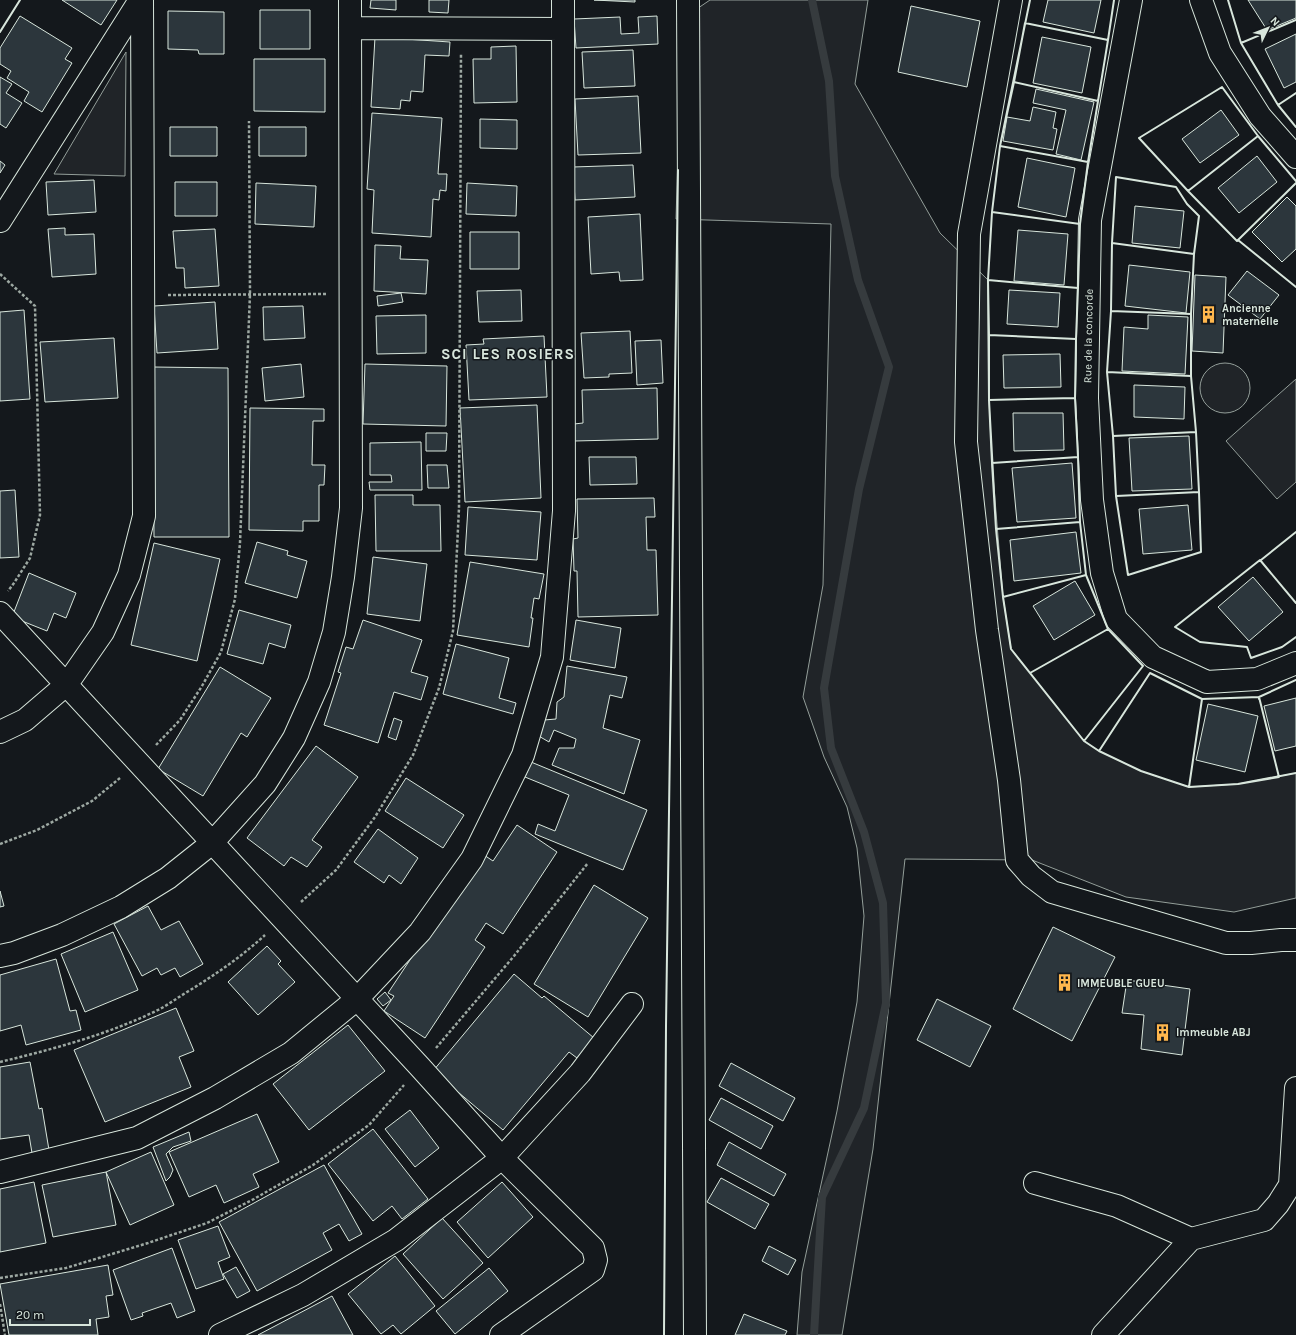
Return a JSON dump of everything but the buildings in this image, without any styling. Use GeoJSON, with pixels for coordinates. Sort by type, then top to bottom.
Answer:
{"type":"FeatureCollection","features":[{"type":"Feature","properties":{"kind":"street"},"geometry":{"type":"LineString","coordinates":[[0,221],[141,0]]}},
{"type":"Feature","properties":{"kind":"street"},"geometry":{"type":"LineString","coordinates":[[0,732],[25,720],[67,684],[103,632],[130,575],[144,516],[141,0]]}},
{"type":"Feature","properties":{"kind":"street"},"geometry":{"type":"LineString","coordinates":[[0,956],[14,953],[62,935],[121,907],[168,878],[212,843],[265,784],[294,738],[319,682],[334,632],[343,577],[351,508],[350,0]]}},
{"type":"Feature","properties":{"kind":"street"},"geometry":{"type":"LineString","coordinates":[[0,1172],[137,1138],[214,1098],[291,1054],[357,999],[420,932],[472,858],[523,755],[552,657],[564,511],[563,0]]}},
{"type":"Feature","properties":{"kind":"street"},"geometry":{"type":"LineString","coordinates":[[688,0],[695,1335]]}},
{"type":"Feature","properties":{"kind":"street"},"geometry":{"type":"LineString","coordinates":[[1011,0],[969,234],[966,442],[987,630],[1009,780],[1017,860],[1031,876],[1052,892],[1226,943],[1296,940]]}},
{"type":"Feature","properties":{"kind":"street","name":"Rue de la concorde"},"geometry":{"type":"LineString","coordinates":[[1131,0],[1090,220],[1088,398],[1092,500],[1102,573],[1116,619],[1153,657],[1207,682],[1257,679],[1296,662]]}},
{"type":"Feature","properties":{"kind":"street"},"geometry":{"type":"LineString","coordinates":[[1201,0],[1220,53],[1260,116],[1296,157]]}},
{"type":"Feature","properties":{"kind":"street"},"geometry":{"type":"LineString","coordinates":[[350,28],[563,29]]}},
{"type":"Feature","properties":{"kind":"street"},"geometry":{"type":"LineString","coordinates":[[2,604],[67,684],[212,843],[420,1067],[502,1158],[593,1248],[596,1260],[593,1270],[501,1335]]}},
{"type":"Feature","properties":{"kind":"street"},"geometry":{"type":"LineString","coordinates":[[220,1335],[303,1295],[396,1240],[502,1158],[580,1073],[632,1004]]}},
{"type":"Feature","properties":{"kind":"street"},"geometry":{"type":"LineString","coordinates":[[1103,1335],[1191,1239],[1264,1220],[1278,1204],[1290,1185],[1296,1088]]}},
{"type":"Feature","properties":{"kind":"street"},"geometry":{"type":"LineString","coordinates":[[1034,1183],[1117,1206],[1191,1239]]}},
{"type":"Feature","properties":{"kind":"path"},"geometry":{"type":"LineString","coordinates":[[0,844],[37,830],[92,802],[139,763],[180,720],[202,686],[221,652],[236,599],[240,543],[250,294],[248,121]]}},
{"type":"Feature","properties":{"kind":"path"},"geometry":{"type":"LineString","coordinates":[[0,274],[34,306],[40,515],[30,558],[2,604]]}},
{"type":"Feature","properties":{"kind":"path"},"geometry":{"type":"LineString","coordinates":[[143,295],[350,294]]}},
{"type":"Feature","properties":{"kind":"path"},"geometry":{"type":"LineString","coordinates":[[0,1278],[66,1268],[148,1243],[206,1223],[254,1200],[313,1166],[369,1125],[514,956],[588,863]]}},
{"type":"Feature","properties":{"kind":"path"},"geometry":{"type":"LineString","coordinates":[[0,1304],[5,1335]]}},
{"type":"Feature","properties":{"kind":"shaded area"},"geometry":{"type":"Polygon","coordinates":[[[710,0],[868,0],[855,84],[940,233],[988,280],[989,400],[992,463],[1003,597],[1011,649],[1084,741],[1099,751],[1141,771],[1189,787],[1238,784],[1296,773],[1296,898],[1234,912],[1126,897],[1032,860],[905,859],[873,1149],[842,1335],[797,1335],[802,1272],[837,1111],[857,1002],[864,916],[857,848],[847,807],[824,757],[803,697],[823,585],[831,224],[676,219],[682,19],[710,0]]]}},
{"type":"Feature","properties":{"kind":"shaded area"},"geometry":{"type":"Polygon","coordinates":[[[126,52],[125,176],[54,174],[126,52]]]}},
{"type":"Feature","properties":{"kind":"shaded area"},"geometry":{"type":"Polygon","coordinates":[[[1225,363],[1234,365],[1243,370],[1248,379],[1250,388],[1248,397],[1243,406],[1234,411],[1225,413],[1216,411],[1207,406],[1202,397],[1200,388],[1202,379],[1207,370],[1216,365],[1225,363]]]}},
{"type":"Feature","properties":{"kind":"shaded area"},"geometry":{"type":"Polygon","coordinates":[[[1296,379],[1296,482],[1277,499],[1226,441],[1296,379]]]}},
{"type":"Feature","properties":{"kind":"waterway"},"geometry":{"type":"LineString","coordinates":[[812,0],[829,81],[835,176],[858,280],[889,367],[859,489],[824,688],[831,748],[864,832],[883,903],[886,1003],[864,1108],[822,1197],[814,1335]]}},
{"type":"Feature","properties":{"kind":"wall"},"geometry":{"type":"LineString","coordinates":[[0,32],[20,0]]}},
{"type":"Feature","properties":{"kind":"wall"},"geometry":{"type":"LineString","coordinates":[[1030,0],[1000,146],[992,212],[988,280],[989,400],[996,529],[1003,597],[1011,649],[1084,741],[1099,751],[1141,771],[1189,787],[1238,784],[1296,773]]}},
{"type":"Feature","properties":{"kind":"wall"},"geometry":{"type":"LineString","coordinates":[[1107,40],[1114,0]]}},
{"type":"Feature","properties":{"kind":"wall"},"geometry":{"type":"LineString","coordinates":[[1228,0],[1241,43],[1243,42]]}},
{"type":"Feature","properties":{"kind":"wall"},"geometry":{"type":"LineString","coordinates":[[1296,20],[1241,43],[1278,105],[1296,93]]}},
{"type":"Feature","properties":{"kind":"wall"},"geometry":{"type":"LineString","coordinates":[[1025,23],[1108,40],[1098,101],[1014,82],[1025,23]]}},
{"type":"Feature","properties":{"kind":"wall"},"geometry":{"type":"LineString","coordinates":[[1014,82],[1098,101],[1088,162],[1000,146],[1014,82]]}},
{"type":"Feature","properties":{"kind":"wall"},"geometry":{"type":"LineString","coordinates":[[1222,87],[1258,136],[1188,191],[1139,138],[1222,87]]}},
{"type":"Feature","properties":{"kind":"wall"},"geometry":{"type":"LineString","coordinates":[[1279,104],[1278,105],[1296,127]]}},
{"type":"Feature","properties":{"kind":"wall"},"geometry":{"type":"LineString","coordinates":[[1258,136],[1296,181]]}},
{"type":"Feature","properties":{"kind":"wall"},"geometry":{"type":"LineString","coordinates":[[1000,146],[1088,162],[1080,224],[992,212],[1000,146]]}},
{"type":"Feature","properties":{"kind":"wall"},"geometry":{"type":"LineString","coordinates":[[664,1335],[666,1026],[678,170]]}},
{"type":"Feature","properties":{"kind":"wall"},"geometry":{"type":"LineString","coordinates":[[1116,177],[1176,187],[1187,204],[1199,216],[1194,254],[1112,243],[1116,177]]}},
{"type":"Feature","properties":{"kind":"wall"},"geometry":{"type":"LineString","coordinates":[[1189,190],[1188,191],[1237,241],[1296,183]]}},
{"type":"Feature","properties":{"kind":"wall"},"geometry":{"type":"LineString","coordinates":[[992,212],[1080,224],[1078,288],[988,280],[992,212]]}},
{"type":"Feature","properties":{"kind":"wall"},"geometry":{"type":"LineString","coordinates":[[1238,240],[1296,287]]}},
{"type":"Feature","properties":{"kind":"wall"},"geometry":{"type":"LineString","coordinates":[[1112,243],[1194,254],[1191,314],[1111,311],[1112,243]]}},
{"type":"Feature","properties":{"kind":"wall"},"geometry":{"type":"LineString","coordinates":[[988,280],[1078,288],[1076,339],[989,335],[988,280]]}},
{"type":"Feature","properties":{"kind":"wall"},"geometry":{"type":"LineString","coordinates":[[1111,311],[1191,314],[1191,376],[1107,372],[1111,311]]}},
{"type":"Feature","properties":{"kind":"wall"},"geometry":{"type":"LineString","coordinates":[[989,335],[1076,339],[1075,398],[989,400],[989,335]]}},
{"type":"Feature","properties":{"kind":"wall"},"geometry":{"type":"LineString","coordinates":[[1107,372],[1191,376],[1196,432],[1113,436],[1107,372]]}},
{"type":"Feature","properties":{"kind":"wall"},"geometry":{"type":"LineString","coordinates":[[1075,398],[1078,457],[992,463],[989,400],[1075,398]]}},
{"type":"Feature","properties":{"kind":"wall"},"geometry":{"type":"LineString","coordinates":[[1196,432],[1199,492],[1116,496],[1113,436],[1196,432]]}},
{"type":"Feature","properties":{"kind":"wall"},"geometry":{"type":"LineString","coordinates":[[1078,457],[1080,522],[996,529],[992,463],[1078,457]]}},
{"type":"Feature","properties":{"kind":"wall"},"geometry":{"type":"LineString","coordinates":[[1199,492],[1201,552],[1128,575],[1116,496],[1199,492]]}},
{"type":"Feature","properties":{"kind":"wall"},"geometry":{"type":"LineString","coordinates":[[1080,522],[1086,575],[1003,597],[996,529],[1080,522]]}},
{"type":"Feature","properties":{"kind":"wall"},"geometry":{"type":"LineString","coordinates":[[1261,560],[1296,532]]}},
{"type":"Feature","properties":{"kind":"wall"},"geometry":{"type":"LineString","coordinates":[[1296,603],[1260,560],[1175,627],[1200,642],[1247,647],[1251,658],[1282,647],[1296,637]]}},
{"type":"Feature","properties":{"kind":"wall"},"geometry":{"type":"LineString","coordinates":[[1086,575],[1108,629],[1030,673],[1011,649],[1003,597],[1086,575]]}},
{"type":"Feature","properties":{"kind":"wall"},"geometry":{"type":"LineString","coordinates":[[1108,629],[1143,666],[1084,741],[1030,673],[1108,629]]}},
{"type":"Feature","properties":{"kind":"wall"},"geometry":{"type":"LineString","coordinates":[[1150,673],[1202,699],[1189,787],[1141,771],[1099,751],[1150,673]]}},
{"type":"Feature","properties":{"kind":"wall"},"geometry":{"type":"LineString","coordinates":[[1259,699],[1259,697],[1296,680]]}},
{"type":"Feature","properties":{"kind":"wall"},"geometry":{"type":"LineString","coordinates":[[1259,697],[1279,777],[1238,784],[1189,787],[1202,699],[1259,697]]}},
{"type":"Feature","properties":{"kind":"place","name":"Ancienne maternelle"},"geometry":{"type":"Point","coordinates":[1209,314]}},
{"type":"Feature","properties":{"kind":"place","name":"IMMEUBLE GUEU"},"geometry":{"type":"Point","coordinates":[1064,983]}},
{"type":"Feature","properties":{"kind":"place","name":"Immeuble ABJ"},"geometry":{"type":"Point","coordinates":[1163,1032]}},
{"type":"Feature","properties":{"kind":"district","name":"SCI LES ROSIERS"},"geometry":{"type":"Point","coordinates":[508,354]}}]}
